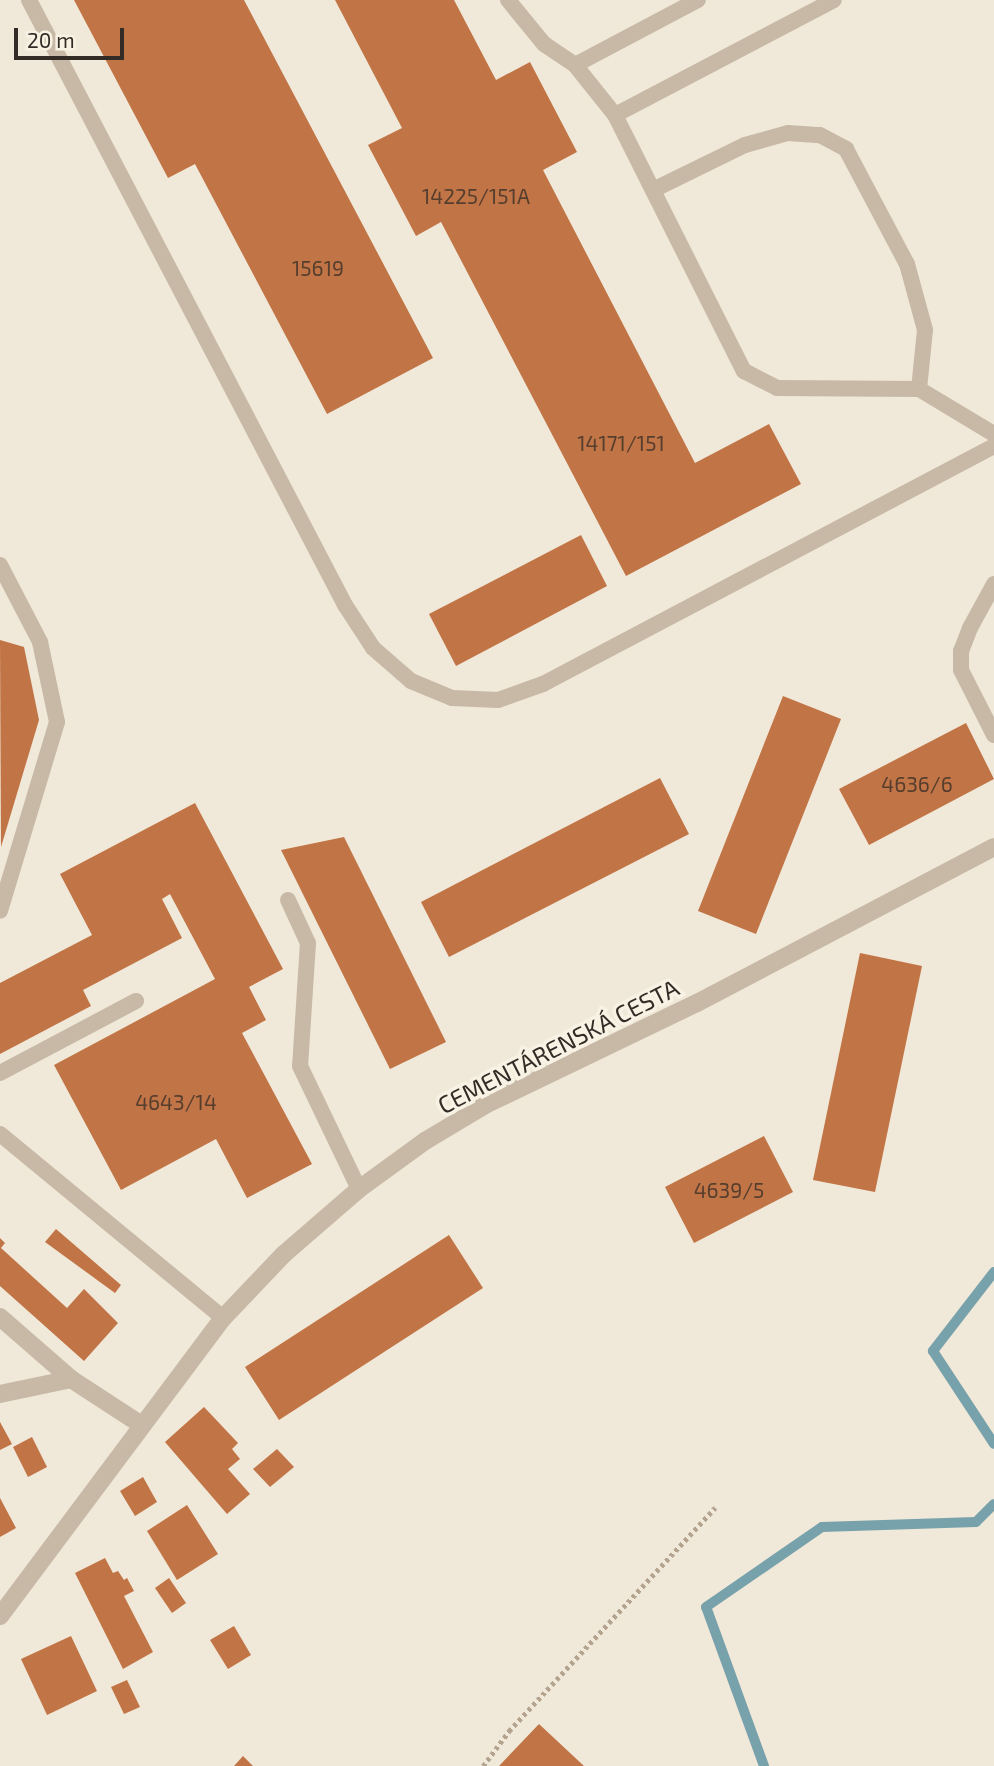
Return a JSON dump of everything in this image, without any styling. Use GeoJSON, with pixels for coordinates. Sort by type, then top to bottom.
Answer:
{"type":"FeatureCollection","features":[{"type":"Feature","properties":{"kind":"street","name":"CEMENTÁRENSKÁ CESTA"},"geometry":{"type":"LineString","coordinates":[[0,1616],[140,1424],[223,1318],[284,1254],[359,1189],[425,1141],[487,1104],[674,1015],[994,847]]}},
{"type":"Feature","properties":{"kind":"street"},"geometry":{"type":"LineString","coordinates":[[0,1317],[71,1379],[140,1424]]}},
{"type":"Feature","properties":{"kind":"street"},"geometry":{"type":"LineString","coordinates":[[0,1394],[71,1379]]}},
{"type":"Feature","properties":{"kind":"lane"},"geometry":{"type":"LineString","coordinates":[[29,0],[345,605],[373,648],[411,681],[452,698],[498,700],[543,684],[994,446]]}},
{"type":"Feature","properties":{"kind":"lane"},"geometry":{"type":"LineString","coordinates":[[508,0],[544,44],[575,65],[615,115],[744,371],[777,388],[919,389],[994,434]]}},
{"type":"Feature","properties":{"kind":"lane"},"geometry":{"type":"LineString","coordinates":[[575,65],[698,0]]}},
{"type":"Feature","properties":{"kind":"lane"},"geometry":{"type":"LineString","coordinates":[[615,115],[834,0]]}},
{"type":"Feature","properties":{"kind":"lane"},"geometry":{"type":"LineString","coordinates":[[653,190],[745,145],[788,133],[820,135],[846,149],[907,264],[925,330],[919,389]]}},
{"type":"Feature","properties":{"kind":"lane"},"geometry":{"type":"LineString","coordinates":[[0,565],[40,642],[57,722],[0,911]]}},
{"type":"Feature","properties":{"kind":"lane"},"geometry":{"type":"LineString","coordinates":[[994,584],[970,628],[961,660],[968,690],[994,735]]}},
{"type":"Feature","properties":{"kind":"lane"},"geometry":{"type":"LineString","coordinates":[[288,900],[309,943],[300,1066],[359,1189]]}},
{"type":"Feature","properties":{"kind":"lane"},"geometry":{"type":"LineString","coordinates":[[0,1073],[136,1002]]}},
{"type":"Feature","properties":{"kind":"lane"},"geometry":{"type":"LineString","coordinates":[[0,1134],[223,1318]]}},
{"type":"Feature","properties":{"kind":"path"},"geometry":{"type":"LineString","coordinates":[[483,1766],[509,1731],[715,1508]]}},
{"type":"Feature","properties":{"kind":"building"},"geometry":{"type":"Polygon","coordinates":[[[74,0],[244,0],[433,358],[327,414],[195,164],[168,178],[74,0]]]}},
{"type":"Feature","properties":{"kind":"building"},"geometry":{"type":"Polygon","coordinates":[[[335,0],[454,0],[496,80],[530,62],[577,152],[543,170],[695,463],[769,424],[801,484],[626,576],[441,222],[416,236],[368,145],[402,128],[335,0]]]}},
{"type":"Feature","properties":{"kind":"building"},"geometry":{"type":"Polygon","coordinates":[[[581,535],[607,586],[456,666],[429,614],[581,535]]]}},
{"type":"Feature","properties":{"kind":"building"},"geometry":{"type":"Polygon","coordinates":[[[0,640],[24,647],[39,720],[1,847],[0,640]]]}},
{"type":"Feature","properties":{"kind":"building"},"geometry":{"type":"Polygon","coordinates":[[[783,696],[841,719],[756,934],[698,911],[783,696]]]}},
{"type":"Feature","properties":{"kind":"building"},"geometry":{"type":"Polygon","coordinates":[[[966,723],[994,779],[869,845],[839,789],[966,723]]]}},
{"type":"Feature","properties":{"kind":"building"},"geometry":{"type":"Polygon","coordinates":[[[660,778],[689,834],[449,957],[421,902],[660,778]]]}},
{"type":"Feature","properties":{"kind":"building"},"geometry":{"type":"Polygon","coordinates":[[[195,803],[283,969],[249,987],[266,1020],[242,1033],[312,1164],[247,1198],[216,1139],[121,1190],[54,1065],[215,979],[170,894],[162,899],[182,938],[83,990],[91,1006],[0,1054],[0,983],[92,935],[60,874],[195,803]]]}},
{"type":"Feature","properties":{"kind":"building"},"geometry":{"type":"Polygon","coordinates":[[[344,837],[446,1042],[390,1069],[281,850],[344,837]]]}},
{"type":"Feature","properties":{"kind":"building"},"geometry":{"type":"Polygon","coordinates":[[[860,953],[922,966],[875,1192],[813,1180],[860,953]]]}},
{"type":"Feature","properties":{"kind":"building"},"geometry":{"type":"Polygon","coordinates":[[[764,1136],[793,1192],[694,1243],[665,1187],[764,1136]]]}},
{"type":"Feature","properties":{"kind":"building"},"geometry":{"type":"Polygon","coordinates":[[[56,1229],[121,1285],[115,1293],[45,1242],[56,1229]]]}},
{"type":"Feature","properties":{"kind":"building"},"geometry":{"type":"Polygon","coordinates":[[[449,1235],[483,1288],[279,1420],[245,1367],[449,1235]]]}},
{"type":"Feature","properties":{"kind":"building"},"geometry":{"type":"Polygon","coordinates":[[[0,1238],[5,1243],[1,1248],[67,1308],[84,1289],[118,1323],[84,1361],[0,1286],[0,1238]]]}},
{"type":"Feature","properties":{"kind":"building"},"geometry":{"type":"Polygon","coordinates":[[[204,1407],[238,1443],[232,1449],[240,1459],[228,1469],[250,1494],[227,1514],[165,1442],[204,1407]]]}},
{"type":"Feature","properties":{"kind":"building"},"geometry":{"type":"Polygon","coordinates":[[[0,1422],[12,1444],[0,1450],[0,1422]]]}},
{"type":"Feature","properties":{"kind":"building"},"geometry":{"type":"Polygon","coordinates":[[[32,1437],[47,1467],[28,1477],[13,1447],[32,1437]]]}},
{"type":"Feature","properties":{"kind":"building"},"geometry":{"type":"Polygon","coordinates":[[[277,1449],[294,1467],[270,1487],[253,1469],[277,1449]]]}},
{"type":"Feature","properties":{"kind":"building"},"geometry":{"type":"Polygon","coordinates":[[[143,1477],[157,1502],[135,1516],[120,1491],[143,1477]]]}},
{"type":"Feature","properties":{"kind":"building"},"geometry":{"type":"Polygon","coordinates":[[[0,1498],[16,1528],[0,1537],[0,1498]]]}},
{"type":"Feature","properties":{"kind":"building"},"geometry":{"type":"Polygon","coordinates":[[[187,1505],[218,1554],[177,1580],[147,1531],[187,1505]]]}},
{"type":"Feature","properties":{"kind":"building"},"geometry":{"type":"Polygon","coordinates":[[[105,1558],[113,1573],[118,1571],[124,1580],[127,1578],[134,1591],[124,1596],[153,1652],[123,1669],[75,1573],[105,1558]]]}},
{"type":"Feature","properties":{"kind":"building"},"geometry":{"type":"Polygon","coordinates":[[[169,1578],[186,1603],[172,1613],[155,1588],[169,1578]]]}},
{"type":"Feature","properties":{"kind":"building"},"geometry":{"type":"Polygon","coordinates":[[[234,1626],[251,1655],[228,1669],[210,1640],[234,1626]]]}},
{"type":"Feature","properties":{"kind":"building"},"geometry":{"type":"Polygon","coordinates":[[[71,1636],[97,1691],[47,1715],[21,1659],[71,1636]]]}},
{"type":"Feature","properties":{"kind":"building"},"geometry":{"type":"Polygon","coordinates":[[[127,1680],[140,1707],[124,1714],[111,1687],[127,1680]]]}},
{"type":"Feature","properties":{"kind":"building"},"geometry":{"type":"Polygon","coordinates":[[[539,1724],[584,1766],[499,1766],[539,1724]]]}},
{"type":"Feature","properties":{"kind":"building"},"geometry":{"type":"Polygon","coordinates":[[[243,1756],[253,1766],[234,1766],[243,1756]]]}},
{"type":"Feature","properties":{"kind":"waterway"},"geometry":{"type":"LineString","coordinates":[[994,1272],[933,1351],[994,1444]]}},
{"type":"Feature","properties":{"kind":"waterway"},"geometry":{"type":"LineString","coordinates":[[764,1766],[706,1607],[822,1527],[976,1522],[994,1504]]}}]}
